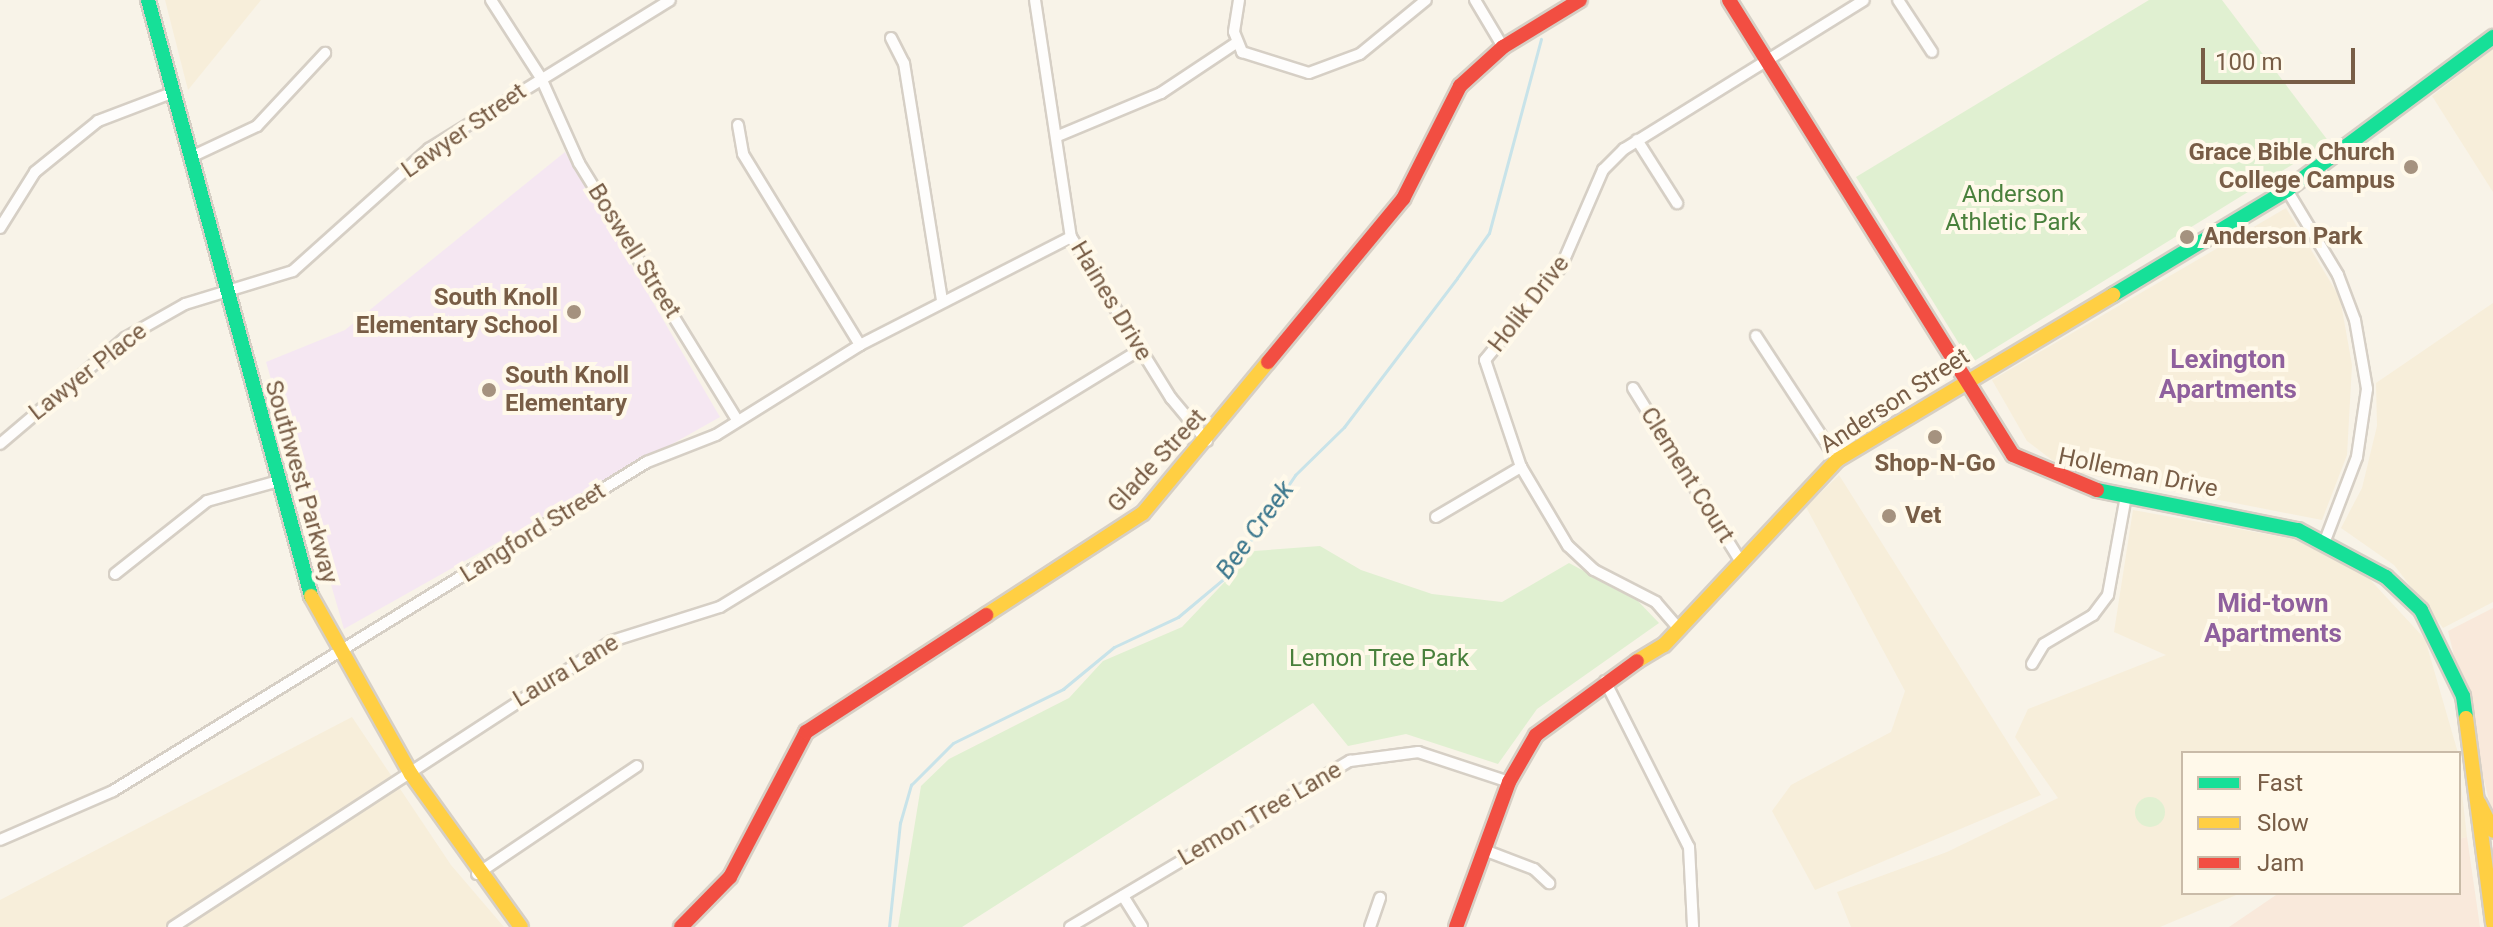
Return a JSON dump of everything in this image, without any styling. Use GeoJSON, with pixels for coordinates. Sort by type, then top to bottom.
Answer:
{"type":"FeatureCollection","features":[{"type":"Feature","properties":{"kind":"street","name":"Southwest Parkway"},"geometry":{"type":"LineString","coordinates":[[148,0],[275,482],[337,654],[411,774],[514,925]]}},
{"type":"Feature","properties":{"kind":"street","name":"Boswell Street"},"geometry":{"type":"LineString","coordinates":[[491,0],[541,78],[579,163],[737,420]]}},
{"type":"Feature","properties":{"kind":"street","name":"Lawyer Street"},"geometry":{"type":"LineString","coordinates":[[225,289],[293,271],[429,149],[670,0]]}},
{"type":"Feature","properties":{"kind":"street","name":"Haines Drive"},"geometry":{"type":"LineString","coordinates":[[1035,0],[1071,237],[1140,350],[1207,442]]}},
{"type":"Feature","properties":{"kind":"street"},"geometry":{"type":"LineString","coordinates":[[1236,43],[1239,0]]}},
{"type":"Feature","properties":{"kind":"street"},"geometry":{"type":"LineString","coordinates":[[1236,43],[1277,66],[1325,71],[1360,54],[1426,0]]}},
{"type":"Feature","properties":{"kind":"street"},"geometry":{"type":"LineString","coordinates":[[1475,0],[1503,47]]}},
{"type":"Feature","properties":{"kind":"street","name":"Glade Street"},"geometry":{"type":"LineString","coordinates":[[681,927],[730,877],[806,732],[1115,537],[1207,442],[1403,199],[1460,86],[1503,47],[1580,0]]}},
{"type":"Feature","properties":{"kind":"street","name":"Holleman Drive"},"geometry":{"type":"LineString","coordinates":[[1729,0],[1968,380],[2028,468],[2126,496],[2325,541],[2386,577],[2434,632],[2463,696],[2493,923]]}},
{"type":"Feature","properties":{"kind":"street","name":"Holik Drive"},"geometry":{"type":"LineString","coordinates":[[1680,630],[1656,602],[1577,557],[1521,467],[1485,360],[1569,255],[1603,170],[1637,140],[1864,0]]}},
{"type":"Feature","properties":{"kind":"street"},"geometry":{"type":"LineString","coordinates":[[1898,0],[1932,52]]}},
{"type":"Feature","properties":{"kind":"street","name":"Anderson Street"},"geometry":{"type":"LineString","coordinates":[[1456,927],[1509,782],[1557,713],[1680,630],[1837,460],[2287,190],[2493,37]]}},
{"type":"Feature","properties":{"kind":"street"},"geometry":{"type":"LineString","coordinates":[[891,38],[904,63],[942,301]]}},
{"type":"Feature","properties":{"kind":"street"},"geometry":{"type":"LineString","coordinates":[[1058,136],[1161,93],[1236,43]]}},
{"type":"Feature","properties":{"kind":"street"},"geometry":{"type":"LineString","coordinates":[[191,157],[257,126],[325,53]]}},
{"type":"Feature","properties":{"kind":"street"},"geometry":{"type":"LineString","coordinates":[[0,228],[35,172],[98,121],[174,92]]}},
{"type":"Feature","properties":{"kind":"street"},"geometry":{"type":"LineString","coordinates":[[738,125],[743,154],[860,345]]}},
{"type":"Feature","properties":{"kind":"street"},"geometry":{"type":"LineString","coordinates":[[1637,140],[1677,203]]}},
{"type":"Feature","properties":{"kind":"street"},"geometry":{"type":"LineString","coordinates":[[2287,190],[2338,275],[2355,320],[2367,389],[2357,457],[2325,541]]}},
{"type":"Feature","properties":{"kind":"street","name":"Langford Street"},"geometry":{"type":"LineString","coordinates":[[0,840],[113,791],[647,462],[737,420],[860,345],[1071,237]]}},
{"type":"Feature","properties":{"kind":"street","name":"Lawyer Place"},"geometry":{"type":"LineString","coordinates":[[0,444],[125,338],[225,289]]}},
{"type":"Feature","properties":{"kind":"street"},"geometry":{"type":"LineString","coordinates":[[1756,336],[1837,460]]}},
{"type":"Feature","properties":{"kind":"street","name":"Laura Lane"},"geometry":{"type":"LineString","coordinates":[[173,927],[612,641],[720,607],[1140,350]]}},
{"type":"Feature","properties":{"kind":"street","name":"Clement Court"},"geometry":{"type":"LineString","coordinates":[[1633,388],[1741,562]]}},
{"type":"Feature","properties":{"kind":"street"},"geometry":{"type":"LineString","coordinates":[[1436,517],[1521,467]]}},
{"type":"Feature","properties":{"kind":"street"},"geometry":{"type":"LineString","coordinates":[[115,574],[207,501],[275,482]]}},
{"type":"Feature","properties":{"kind":"street"},"geometry":{"type":"LineString","coordinates":[[2032,664],[2044,644],[2093,615],[2108,595],[2126,496]]}},
{"type":"Feature","properties":{"kind":"street"},"geometry":{"type":"LineString","coordinates":[[1605,681],[1689,847],[1693,927]]}},
{"type":"Feature","properties":{"kind":"street","name":"Lemon Tree Lane"},"geometry":{"type":"LineString","coordinates":[[1070,927],[1350,761],[1418,752],[1509,782]]}},
{"type":"Feature","properties":{"kind":"street"},"geometry":{"type":"LineString","coordinates":[[477,874],[637,766]]}},
{"type":"Feature","properties":{"kind":"street","name":"Holleman Drive"},"geometry":{"type":"LineString","coordinates":[[2479,803],[2493,831]]}},
{"type":"Feature","properties":{"kind":"street"},"geometry":{"type":"LineString","coordinates":[[2482,845],[2493,861]]}},
{"type":"Feature","properties":{"kind":"street"},"geometry":{"type":"LineString","coordinates":[[1484,850],[1534,869],[1549,883]]}},
{"type":"Feature","properties":{"kind":"street"},"geometry":{"type":"LineString","coordinates":[[1123,896],[1142,927]]}},
{"type":"Feature","properties":{"kind":"street"},"geometry":{"type":"LineString","coordinates":[[1370,927],[1380,898]]}},
{"type":"Feature","properties":{"kind":"shaded area"},"geometry":{"type":"Polygon","coordinates":[[[165,0],[261,0],[188,90],[165,0]]]}},
{"type":"Feature","properties":{"kind":"shaded area"},"geometry":{"type":"Polygon","coordinates":[[[2493,49],[2493,192],[2432,96],[2493,49]]]}},
{"type":"Feature","properties":{"kind":"shaded area","name":"South Knoll Elementary"},"geometry":{"type":"Polygon","coordinates":[[[565,152],[720,417],[344,629],[266,362],[345,330],[565,152]]]}},
{"type":"Feature","properties":{"kind":"shaded area","name":"Lexington Apartments"},"geometry":{"type":"Polygon","coordinates":[[[2286,208],[2340,298],[2352,365],[2347,455],[2322,520],[2065,470],[2027,441],[1992,380],[2286,208]]]}},
{"type":"Feature","properties":{"kind":"shaded area"},"geometry":{"type":"Polygon","coordinates":[[[2493,303],[2493,602],[2443,628],[2394,565],[2341,528],[2362,488],[2377,426],[2376,383],[2493,303]]]}},
{"type":"Feature","properties":{"kind":"shaded area"},"geometry":{"type":"Polygon","coordinates":[[[1839,475],[2041,795],[1815,890],[1772,811],[1791,785],[1891,732],[1905,691],[1806,507],[1839,475]]]}},
{"type":"Feature","properties":{"kind":"shaded area"},"geometry":{"type":"Polygon","coordinates":[[[2133,510],[2293,539],[2364,573],[2425,639],[2457,751],[2181,751],[2181,895],[2236,895],[2160,927],[1851,927],[1837,892],[1947,852],[2058,798],[2015,737],[2028,709],[2166,655],[2114,632],[2133,510]]]}},
{"type":"Feature","properties":{"kind":"shaded area"},"geometry":{"type":"Polygon","coordinates":[[[2493,608],[2493,817],[2448,631],[2493,608]]]}},
{"type":"Feature","properties":{"kind":"shaded area"},"geometry":{"type":"Polygon","coordinates":[[[352,717],[451,865],[504,927],[0,927],[0,900],[352,717]]]}},
{"type":"Feature","properties":{"kind":"shaded area"},"geometry":{"type":"Polygon","coordinates":[[[2461,784],[2467,837],[2461,838],[2461,784]]]}},
{"type":"Feature","properties":{"kind":"shaded area"},"geometry":{"type":"Polygon","coordinates":[[[2467,837],[2480,927],[2229,927],[2276,895],[2461,895],[2461,838],[2467,837]]]}},
{"type":"Feature","properties":{"kind":"green space","name":"Anderson Athletic Park"},"geometry":{"type":"Polygon","coordinates":[[[2149,0],[2222,0],[2329,142],[1971,363],[1856,177],[2149,0]]]}},
{"type":"Feature","properties":{"kind":"green space","name":"Lemon Tree Park"},"geometry":{"type":"Polygon","coordinates":[[[1320,546],[1361,570],[1432,594],[1502,602],[1569,563],[1636,599],[1659,623],[1537,709],[1498,764],[1406,734],[1348,746],[1313,703],[962,927],[898,927],[921,786],[949,759],[1069,698],[1103,661],[1182,627],[1254,551],[1320,546]]]}},
{"type":"Feature","properties":{"kind":"green space"},"geometry":{"type":"Polygon","coordinates":[[[2150,797],[2160,802],[2165,812],[2160,822],[2150,827],[2140,822],[2135,812],[2140,802],[2150,797]]]}},
{"type":"Feature","properties":{"kind":"waterway","name":"Bee Creek"},"geometry":{"type":"LineString","coordinates":[[889,927],[900,823],[911,785],[953,743],[1063,689],[1114,647],[1178,617],[1227,576],[1295,475],[1344,427],[1457,278],[1489,233],[1541,39]]}},
{"type":"Feature","properties":{"kind":"traffic: fast"},"geometry":{"type":"LineString","coordinates":[[148,0],[311,596]]}},
{"type":"Feature","properties":{"kind":"traffic: fast"},"geometry":{"type":"LineString","coordinates":[[2113,295],[2287,190],[2493,37]]}},
{"type":"Feature","properties":{"kind":"traffic: fast"},"geometry":{"type":"LineString","coordinates":[[2097,490],[2298,530],[2386,577],[2421,610],[2463,696],[2466,718]]}},
{"type":"Feature","properties":{"kind":"traffic: slow"},"geometry":{"type":"LineString","coordinates":[[1637,661],[1664,645],[1837,460],[2113,295]]}},
{"type":"Feature","properties":{"kind":"traffic: slow"},"geometry":{"type":"LineString","coordinates":[[986,615],[1143,513],[1268,362]]}},
{"type":"Feature","properties":{"kind":"traffic: slow"},"geometry":{"type":"LineString","coordinates":[[311,596],[411,774],[521,927]]}},
{"type":"Feature","properties":{"kind":"traffic: slow"},"geometry":{"type":"LineString","coordinates":[[2466,718],[2493,923]]}},
{"type":"Feature","properties":{"kind":"traffic: slow"},"geometry":{"type":"LineString","coordinates":[[2479,803],[2493,831]]}},
{"type":"Feature","properties":{"kind":"traffic: jam"},"geometry":{"type":"LineString","coordinates":[[1268,362],[1403,199],[1460,86],[1503,47],[1580,0]]}},
{"type":"Feature","properties":{"kind":"traffic: jam"},"geometry":{"type":"LineString","coordinates":[[1729,0],[2013,455],[2097,490]]}},
{"type":"Feature","properties":{"kind":"traffic: jam"},"geometry":{"type":"LineString","coordinates":[[681,927],[730,877],[806,732],[986,615]]}},
{"type":"Feature","properties":{"kind":"traffic: jam"},"geometry":{"type":"LineString","coordinates":[[1456,927],[1509,782],[1536,735],[1637,661]]}},
{"type":"Feature","properties":{"kind":"place","name":"Grace Bible Church College Campus"},"geometry":{"type":"Point","coordinates":[2411,167]}},
{"type":"Feature","properties":{"kind":"place","name":"Anderson Park"},"geometry":{"type":"Point","coordinates":[2187,237]}},
{"type":"Feature","properties":{"kind":"place","name":"South Knoll Elementary School"},"geometry":{"type":"Point","coordinates":[574,312]}},
{"type":"Feature","properties":{"kind":"place","name":"South Knoll Elementary"},"geometry":{"type":"Point","coordinates":[489,390]}},
{"type":"Feature","properties":{"kind":"place","name":"Shop-N-Go"},"geometry":{"type":"Point","coordinates":[1935,437]}},
{"type":"Feature","properties":{"kind":"place","name":"Vet"},"geometry":{"type":"Point","coordinates":[1889,516]}},
{"type":"Feature","properties":{"kind":"district","name":"Lexington Apartments"},"geometry":{"type":"Point","coordinates":[2228,375]}},
{"type":"Feature","properties":{"kind":"district","name":"Mid-town Apartments"},"geometry":{"type":"Point","coordinates":[2273,619]}}]}
